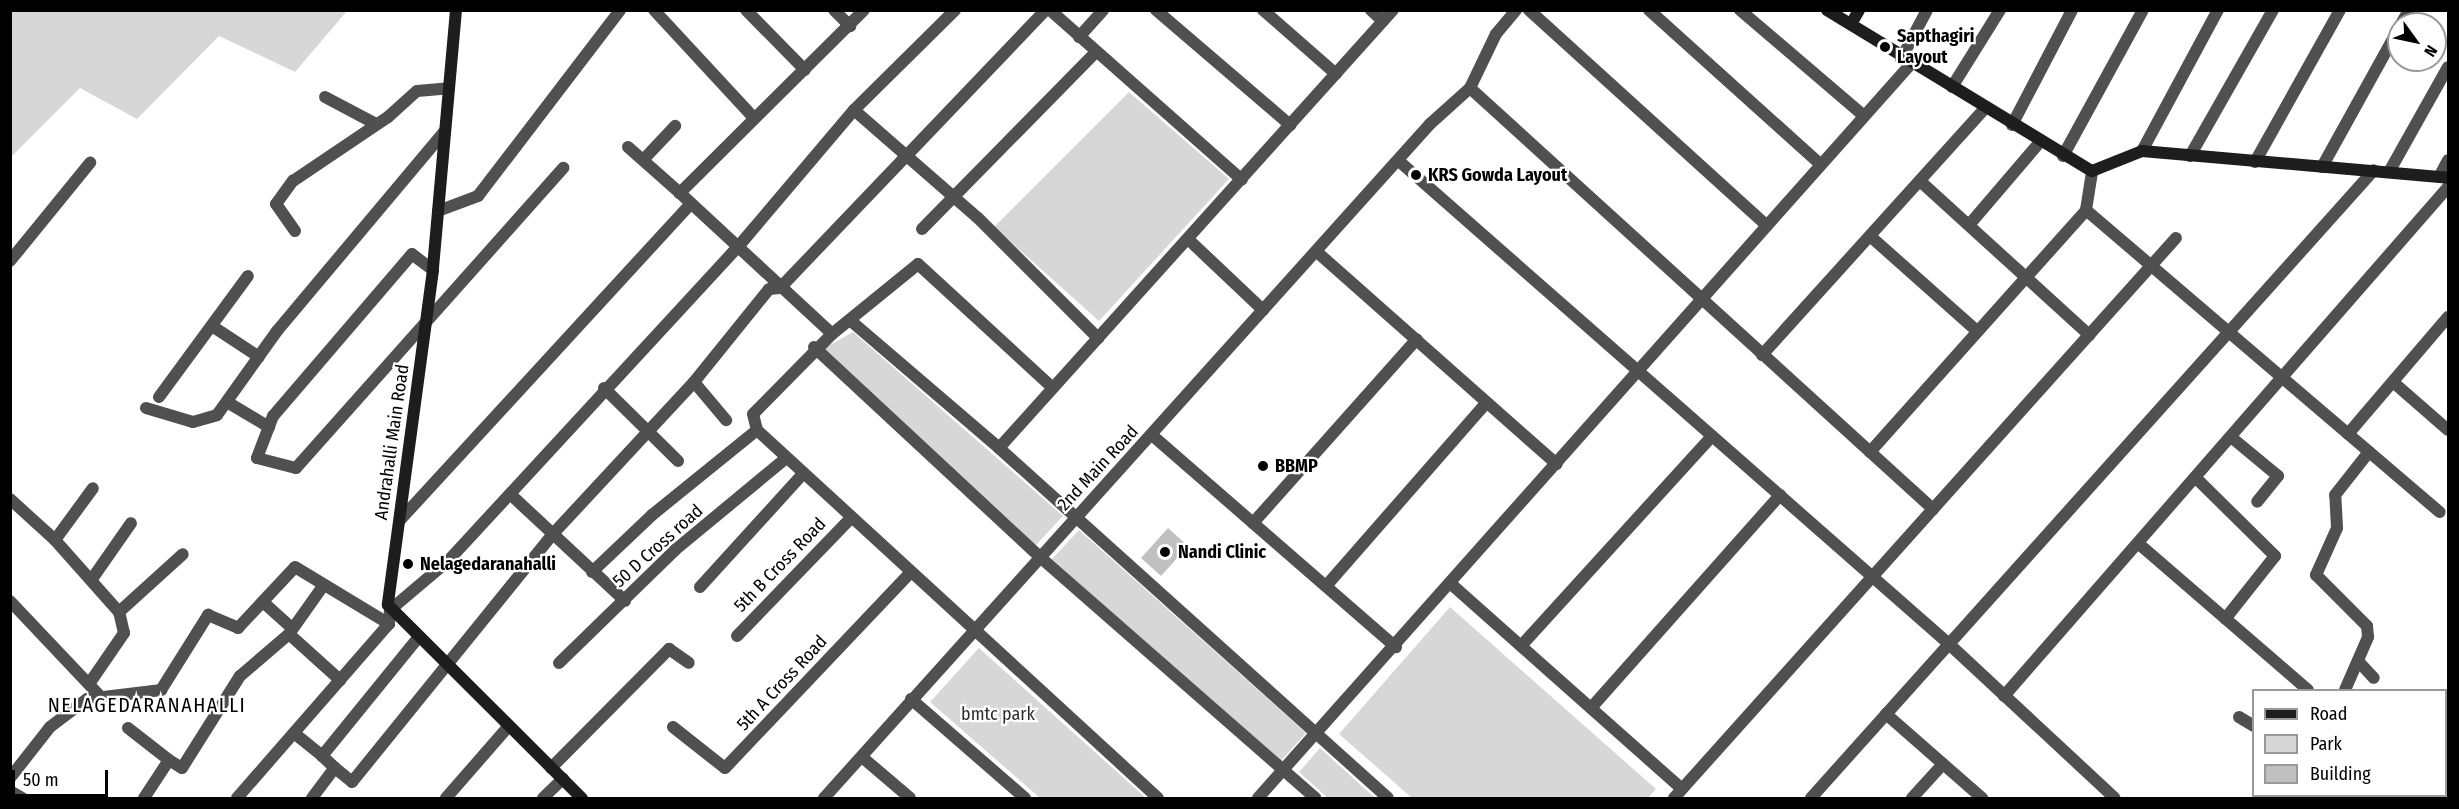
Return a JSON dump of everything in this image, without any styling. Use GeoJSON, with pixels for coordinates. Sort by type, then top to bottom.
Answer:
{"type":"FeatureCollection","features":[{"type":"Feature","properties":{"kind":"main road","name":"Andrahalli Main Road"},"geometry":{"type":"LineString","coordinates":[[390,610],[434,270],[456,10]]}},
{"type":"Feature","properties":{"kind":"main road"},"geometry":{"type":"LineString","coordinates":[[1827,10],[1906,62],[2092,171],[2142,151],[2444,178]]}},
{"type":"Feature","properties":{"kind":"main road"},"geometry":{"type":"LineString","coordinates":[[1851,24],[1859,10]]}},
{"type":"Feature","properties":{"kind":"main road"},"geometry":{"type":"LineString","coordinates":[[390,610],[582,798]]}},
{"type":"Feature","properties":{"kind":"street"},"geometry":{"type":"LineString","coordinates":[[438,211],[478,196],[620,10]]}},
{"type":"Feature","properties":{"kind":"street"},"geometry":{"type":"LineString","coordinates":[[654,10],[754,118]]}},
{"type":"Feature","properties":{"kind":"street"},"geometry":{"type":"LineString","coordinates":[[746,10],[805,70]]}},
{"type":"Feature","properties":{"kind":"street"},"geometry":{"type":"LineString","coordinates":[[834,10],[850,26]]}},
{"type":"Feature","properties":{"kind":"street"},"geometry":{"type":"LineString","coordinates":[[680,193],[864,10]]}},
{"type":"Feature","properties":{"kind":"street"},"geometry":{"type":"LineString","coordinates":[[237,798],[389,624],[390,610],[448,561],[604,388],[737,248],[854,110],[955,10]]}},
{"type":"Feature","properties":{"kind":"street"},"geometry":{"type":"LineString","coordinates":[[294,733],[352,782],[444,664],[551,536],[694,382],[770,289],[780,288],[904,153],[1048,10],[1242,180]]}},
{"type":"Feature","properties":{"kind":"street"},"geometry":{"type":"LineString","coordinates":[[1079,37],[1103,10]]}},
{"type":"Feature","properties":{"kind":"street"},"geometry":{"type":"LineString","coordinates":[[1156,10],[1290,125]]}},
{"type":"Feature","properties":{"kind":"street"},"geometry":{"type":"LineString","coordinates":[[1263,10],[1336,74]]}},
{"type":"Feature","properties":{"kind":"street"},"geometry":{"type":"LineString","coordinates":[[1371,10],[1383,21]]}},
{"type":"Feature","properties":{"kind":"street"},"geometry":{"type":"LineString","coordinates":[[999,448],[1393,10]]}},
{"type":"Feature","properties":{"kind":"street"},"geometry":{"type":"LineString","coordinates":[[1516,10],[1496,34],[1470,88],[1933,509]]}},
{"type":"Feature","properties":{"kind":"street"},"geometry":{"type":"LineString","coordinates":[[1529,10],[1767,226]]}},
{"type":"Feature","properties":{"kind":"street"},"geometry":{"type":"LineString","coordinates":[[1649,10],[1820,164]]}},
{"type":"Feature","properties":{"kind":"street"},"geometry":{"type":"LineString","coordinates":[[1740,10],[1864,116]]}},
{"type":"Feature","properties":{"kind":"street"},"geometry":{"type":"LineString","coordinates":[[1258,798],[1396,647],[1450,583],[1864,116],[1906,62],[1927,10]]}},
{"type":"Feature","properties":{"kind":"street"},"geometry":{"type":"LineString","coordinates":[[1952,87],[2001,10]]}},
{"type":"Feature","properties":{"kind":"street"},"geometry":{"type":"LineString","coordinates":[[2012,125],[2072,10]]}},
{"type":"Feature","properties":{"kind":"street"},"geometry":{"type":"LineString","coordinates":[[2063,156],[2142,10]]}},
{"type":"Feature","properties":{"kind":"street"},"geometry":{"type":"LineString","coordinates":[[2142,151],[2218,10]]}},
{"type":"Feature","properties":{"kind":"street"},"geometry":{"type":"LineString","coordinates":[[2190,156],[2273,10]]}},
{"type":"Feature","properties":{"kind":"street"},"geometry":{"type":"LineString","coordinates":[[2255,162],[2340,10]]}},
{"type":"Feature","properties":{"kind":"street"},"geometry":{"type":"LineString","coordinates":[[2322,167],[2387,50]]}},
{"type":"Feature","properties":{"kind":"street"},"geometry":{"type":"LineString","coordinates":[[922,230],[1096,52]]}},
{"type":"Feature","properties":{"kind":"street"},"geometry":{"type":"LineString","coordinates":[[2389,172],[2448,67]]}},
{"type":"Feature","properties":{"kind":"street"},"geometry":{"type":"LineString","coordinates":[[295,231],[278,213],[279,196],[311,165],[376,124],[417,90],[449,88]]}},
{"type":"Feature","properties":{"kind":"street","name":"2nd Main Road"},"geometry":{"type":"LineString","coordinates":[[824,798],[1075,518],[1153,436],[1263,310],[1400,162],[1430,124],[1470,88]]}},
{"type":"Feature","properties":{"kind":"street"},"geometry":{"type":"LineString","coordinates":[[325,97],[376,124]]}},
{"type":"Feature","properties":{"kind":"street"},"geometry":{"type":"LineString","coordinates":[[1762,355],[1985,108]]}},
{"type":"Feature","properties":{"kind":"street"},"geometry":{"type":"LineString","coordinates":[[854,110],[953,196],[1098,338]]}},
{"type":"Feature","properties":{"kind":"street"},"geometry":{"type":"LineString","coordinates":[[643,160],[675,126]]}},
{"type":"Feature","properties":{"kind":"street"},"geometry":{"type":"LineString","coordinates":[[146,408],[193,422],[217,415],[259,357],[445,131]]}},
{"type":"Feature","properties":{"kind":"street"},"geometry":{"type":"LineString","coordinates":[[1969,225],[2040,142]]}},
{"type":"Feature","properties":{"kind":"street"},"geometry":{"type":"LineString","coordinates":[[628,147],[832,334]]}},
{"type":"Feature","properties":{"kind":"street"},"geometry":{"type":"LineString","coordinates":[[2444,178],[2448,160]]}},
{"type":"Feature","properties":{"kind":"street"},"geometry":{"type":"LineString","coordinates":[[1400,162],[1949,644],[2115,798]]}},
{"type":"Feature","properties":{"kind":"street"},"geometry":{"type":"LineString","coordinates":[[10,261],[90,163]]}},
{"type":"Feature","properties":{"kind":"street"},"geometry":{"type":"LineString","coordinates":[[434,270],[412,254],[273,416],[257,458],[296,468],[426,319],[563,168]]}},
{"type":"Feature","properties":{"kind":"street"},"geometry":{"type":"LineString","coordinates":[[1811,798],[2374,170]]}},
{"type":"Feature","properties":{"kind":"street"},"geometry":{"type":"LineString","coordinates":[[1870,452],[2086,210],[2092,171]]}},
{"type":"Feature","properties":{"kind":"street"},"geometry":{"type":"LineString","coordinates":[[1920,181],[2089,335]]}},
{"type":"Feature","properties":{"kind":"street"},"geometry":{"type":"LineString","coordinates":[[2004,696],[2139,544],[2448,187]]}},
{"type":"Feature","properties":{"kind":"street"},"geometry":{"type":"LineString","coordinates":[[400,520],[691,204]]}},
{"type":"Feature","properties":{"kind":"street"},"geometry":{"type":"LineString","coordinates":[[2086,210],[2149,268],[2439,512]]}},
{"type":"Feature","properties":{"kind":"street"},"geometry":{"type":"LineString","coordinates":[[1870,236],[1977,331]]}},
{"type":"Feature","properties":{"kind":"street"},"geometry":{"type":"LineString","coordinates":[[1450,583],[1591,708],[1678,794],[2176,238]]}},
{"type":"Feature","properties":{"kind":"street"},"geometry":{"type":"LineString","coordinates":[[1188,240],[1263,310]]}},
{"type":"Feature","properties":{"kind":"street"},"geometry":{"type":"LineString","coordinates":[[1317,252],[1557,464]]}},
{"type":"Feature","properties":{"kind":"street"},"geometry":{"type":"LineString","coordinates":[[1053,388],[918,264],[851,321],[814,347],[753,414],[757,430],[785,459],[1158,798]]}},
{"type":"Feature","properties":{"kind":"street"},"geometry":{"type":"LineString","coordinates":[[159,397],[248,276]]}},
{"type":"Feature","properties":{"kind":"street"},"geometry":{"type":"LineString","coordinates":[[851,321],[999,448],[1388,798]]}},
{"type":"Feature","properties":{"kind":"street"},"geometry":{"type":"LineString","coordinates":[[2348,434],[2447,323]]}},
{"type":"Feature","properties":{"kind":"street"},"geometry":{"type":"LineString","coordinates":[[212,326],[259,357]]}},
{"type":"Feature","properties":{"kind":"street"},"geometry":{"type":"LineString","coordinates":[[1253,523],[1417,339]]}},
{"type":"Feature","properties":{"kind":"street"},"geometry":{"type":"LineString","coordinates":[[814,347],[1040,557],[1315,798]]}},
{"type":"Feature","properties":{"kind":"street"},"geometry":{"type":"LineString","coordinates":[[694,382],[726,420]]}},
{"type":"Feature","properties":{"kind":"street"},"geometry":{"type":"LineString","coordinates":[[2393,382],[2448,430]]}},
{"type":"Feature","properties":{"kind":"street"},"geometry":{"type":"LineString","coordinates":[[604,388],[678,461]]}},
{"type":"Feature","properties":{"kind":"street"},"geometry":{"type":"LineString","coordinates":[[227,402],[268,427]]}},
{"type":"Feature","properties":{"kind":"street"},"geometry":{"type":"LineString","coordinates":[[1326,586],[1487,402]]}},
{"type":"Feature","properties":{"kind":"street"},"geometry":{"type":"LineString","coordinates":[[592,572],[652,515],[757,430]]}},
{"type":"Feature","properties":{"kind":"street"},"geometry":{"type":"LineString","coordinates":[[1153,436],[1396,647]]}},
{"type":"Feature","properties":{"kind":"street"},"geometry":{"type":"LineString","coordinates":[[1521,646],[1712,436]]}},
{"type":"Feature","properties":{"kind":"street"},"geometry":{"type":"LineString","coordinates":[[2231,437],[2278,476],[2257,502]]}},
{"type":"Feature","properties":{"kind":"street"},"geometry":{"type":"LineString","coordinates":[[2345,689],[2358,661],[2367,626],[2316,575],[2337,528],[2335,495],[2369,452]]}},
{"type":"Feature","properties":{"kind":"street","name":"50 D Cross road"},"geometry":{"type":"LineString","coordinates":[[559,663],[675,550],[785,459]]}},
{"type":"Feature","properties":{"kind":"street"},"geometry":{"type":"LineString","coordinates":[[700,587],[803,474]]}},
{"type":"Feature","properties":{"kind":"street"},"geometry":{"type":"LineString","coordinates":[[2196,478],[2275,556],[2225,619]]}},
{"type":"Feature","properties":{"kind":"street"},"geometry":{"type":"LineString","coordinates":[[55,540],[93,488]]}},
{"type":"Feature","properties":{"kind":"street"},"geometry":{"type":"LineString","coordinates":[[510,494],[551,536],[625,601]]}},
{"type":"Feature","properties":{"kind":"street"},"geometry":{"type":"LineString","coordinates":[[1591,708],[1780,495]]}},
{"type":"Feature","properties":{"kind":"street"},"geometry":{"type":"LineString","coordinates":[[10,500],[55,540],[119,612],[124,633],[89,684]]}},
{"type":"Feature","properties":{"kind":"street","name":"5th B Cross Road"},"geometry":{"type":"LineString","coordinates":[[737,636],[850,519]]}},
{"type":"Feature","properties":{"kind":"street"},"geometry":{"type":"LineString","coordinates":[[92,579],[131,522]]}},
{"type":"Feature","properties":{"kind":"street"},"geometry":{"type":"LineString","coordinates":[[2139,544],[2307,689]]}},
{"type":"Feature","properties":{"kind":"street"},"geometry":{"type":"LineString","coordinates":[[119,612],[183,554]]}},
{"type":"Feature","properties":{"kind":"street"},"geometry":{"type":"LineString","coordinates":[[10,778],[50,727],[99,695],[161,690],[208,615],[238,628],[295,567],[389,624]]}},
{"type":"Feature","properties":{"kind":"street","name":"5th A Cross Road"},"geometry":{"type":"LineString","coordinates":[[673,727],[725,768],[910,573]]}},
{"type":"Feature","properties":{"kind":"street"},"geometry":{"type":"LineString","coordinates":[[128,728],[182,768],[240,676],[290,631],[323,586]]}},
{"type":"Feature","properties":{"kind":"street"},"geometry":{"type":"LineString","coordinates":[[263,602],[340,680]]}},
{"type":"Feature","properties":{"kind":"street"},"geometry":{"type":"LineString","coordinates":[[12,606],[99,695]]}},
{"type":"Feature","properties":{"kind":"street"},"geometry":{"type":"LineString","coordinates":[[322,756],[418,638]]}},
{"type":"Feature","properties":{"kind":"street"},"geometry":{"type":"LineString","coordinates":[[551,768],[669,649],[689,663]]}},
{"type":"Feature","properties":{"kind":"street"},"geometry":{"type":"LineString","coordinates":[[2358,661],[2374,678]]}},
{"type":"Feature","properties":{"kind":"street"},"geometry":{"type":"LineString","coordinates":[[911,699],[1025,798]]}},
{"type":"Feature","properties":{"kind":"street"},"geometry":{"type":"LineString","coordinates":[[1886,714],[1982,798]]}},
{"type":"Feature","properties":{"kind":"street"},"geometry":{"type":"LineString","coordinates":[[2239,717],[2252,725]]}},
{"type":"Feature","properties":{"kind":"street"},"geometry":{"type":"LineString","coordinates":[[446,798],[508,727]]}},
{"type":"Feature","properties":{"kind":"street"},"geometry":{"type":"LineString","coordinates":[[862,757],[910,798]]}},
{"type":"Feature","properties":{"kind":"street"},"geometry":{"type":"LineString","coordinates":[[144,798],[169,760]]}},
{"type":"Feature","properties":{"kind":"street"},"geometry":{"type":"LineString","coordinates":[[1912,798],[1943,764]]}},
{"type":"Feature","properties":{"kind":"street"},"geometry":{"type":"LineString","coordinates":[[312,798],[335,768]]}},
{"type":"Feature","properties":{"kind":"street"},"geometry":{"type":"LineString","coordinates":[[543,798],[563,779]]}},
{"type":"Feature","properties":{"kind":"street"},"geometry":{"type":"LineString","coordinates":[[10,791],[22,798]]}},
{"type":"Feature","properties":{"kind":"green space"},"geometry":{"type":"Polygon","coordinates":[[[11,10],[347,11],[295,72],[219,36],[137,119],[80,88],[11,157],[11,10]]]}},
{"type":"Feature","properties":{"kind":"green space"},"geometry":{"type":"Polygon","coordinates":[[[1129,92],[1229,179],[1099,321],[994,227],[1129,92]]]}},
{"type":"Feature","properties":{"kind":"green space"},"geometry":{"type":"Polygon","coordinates":[[[853,332],[1063,516],[1035,546],[823,349],[853,332]]]}},
{"type":"Feature","properties":{"kind":"green space"},"geometry":{"type":"Polygon","coordinates":[[[1079,530],[1306,733],[1279,763],[1052,559],[1079,530]]]}},
{"type":"Feature","properties":{"kind":"green space"},"geometry":{"type":"Polygon","coordinates":[[[1450,607],[1656,789],[1648,798],[1412,798],[1339,734],[1450,607]]]}},
{"type":"Feature","properties":{"kind":"green space","name":"bmtc park"},"geometry":{"type":"Polygon","coordinates":[[[979,648],[1146,798],[1040,798],[930,702],[979,648]]]}},
{"type":"Feature","properties":{"kind":"green space"},"geometry":{"type":"Polygon","coordinates":[[[1320,748],[1375,798],[1328,798],[1299,772],[1320,748]]]}},
{"type":"Feature","properties":{"kind":"building","name":"Nandi Clinic"},"geometry":{"type":"Polygon","coordinates":[[[1168,528],[1188,546],[1161,576],[1141,558],[1168,528]]]}},
{"type":"Feature","properties":{"kind":"place","name":"Sapthagiri Layout"},"geometry":{"type":"Point","coordinates":[1885,47]}},
{"type":"Feature","properties":{"kind":"place","name":"KRS Gowda Layout"},"geometry":{"type":"Point","coordinates":[1416,175]}},
{"type":"Feature","properties":{"kind":"place","name":"BBMP"},"geometry":{"type":"Point","coordinates":[1263,466]}},
{"type":"Feature","properties":{"kind":"place","name":"Nandi Clinic"},"geometry":{"type":"Point","coordinates":[1165,552]}},
{"type":"Feature","properties":{"kind":"place","name":"Nelagedaranahalli"},"geometry":{"type":"Point","coordinates":[408,564]}},
{"type":"Feature","properties":{"kind":"district","name":"NELAGEDARANAHALLI"},"geometry":{"type":"Point","coordinates":[147,705]}}]}
